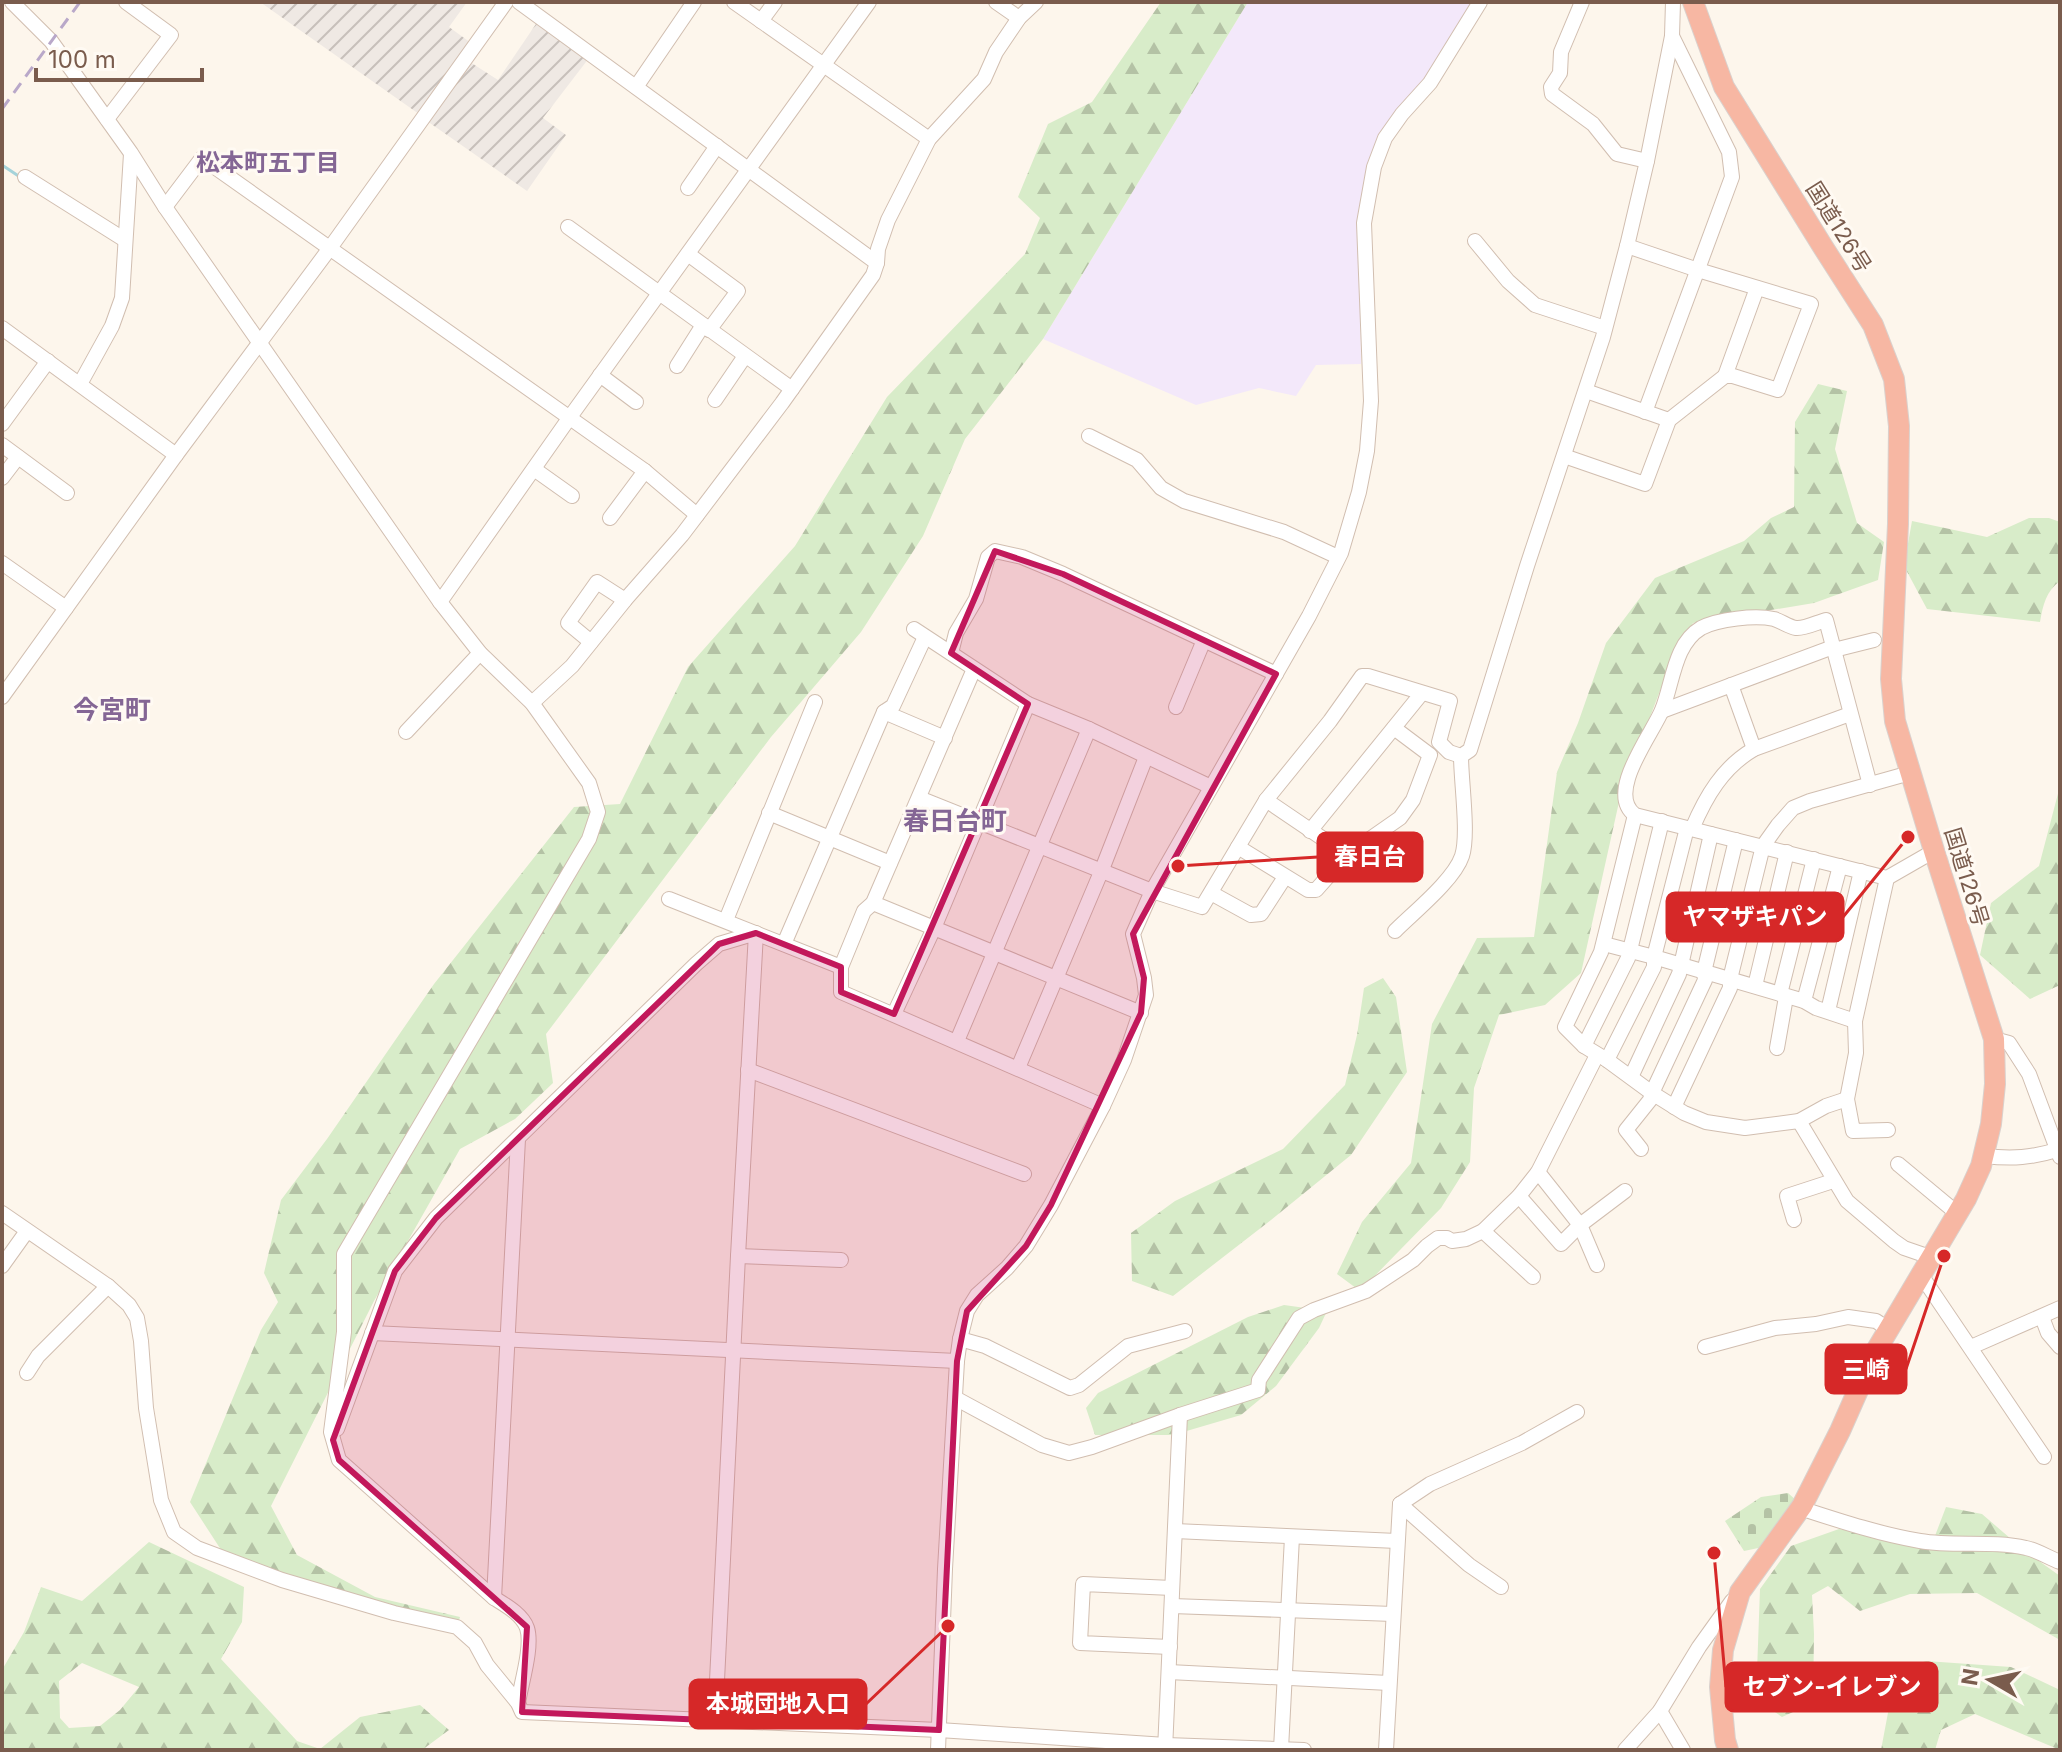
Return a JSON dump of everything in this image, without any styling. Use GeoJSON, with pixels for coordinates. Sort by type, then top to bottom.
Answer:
{"type":"FeatureCollection","features":[{"type":"Feature","properties":{"kind":"highway","name":"国道126号"},"geometry":{"type":"LineString","coordinates":[[1693,2],[1724,87],[1873,325],[1894,379],[1899,426],[1891,679],[1895,721],[1994,1039],[1995,1084],[1984,1156],[1958,1214],[1874,1354],[1840,1431],[1800,1508],[1740,1592],[1723,1650],[1720,1687],[1728,1750]]}},
{"type":"Feature","properties":{"kind":"street"},"geometry":{"type":"LineString","coordinates":[[12,2],[51,41],[107,119],[440,602],[480,653],[532,703],[589,783],[598,812],[589,839],[344,1254],[344,1332],[331,1432],[339,1460],[494,1598],[516,1613],[527,1627],[528,1653],[518,1703]]}},
{"type":"Feature","properties":{"kind":"street"},"geometry":{"type":"LineString","coordinates":[[107,119],[171,35],[126,2]]}},
{"type":"Feature","properties":{"kind":"street"},"geometry":{"type":"LineString","coordinates":[[2,697],[506,2]]}},
{"type":"Feature","properties":{"kind":"street"},"geometry":{"type":"LineString","coordinates":[[519,2],[877,263]]}},
{"type":"Feature","properties":{"kind":"street"},"geometry":{"type":"LineString","coordinates":[[636,87],[694,2]]}},
{"type":"Feature","properties":{"kind":"street"},"geometry":{"type":"LineString","coordinates":[[734,2],[929,139]]}},
{"type":"Feature","properties":{"kind":"street"},"geometry":{"type":"LineString","coordinates":[[761,21],[775,2]]}},
{"type":"Feature","properties":{"kind":"street"},"geometry":{"type":"LineString","coordinates":[[440,602],[869,2]]}},
{"type":"Feature","properties":{"kind":"street"},"geometry":{"type":"LineString","coordinates":[[996,2],[1019,18]]}},
{"type":"Feature","properties":{"kind":"street"},"geometry":{"type":"LineString","coordinates":[[532,703],[572,666],[682,535],[792,389],[873,275],[888,220],[929,139],[984,79],[996,52],[1019,18],[1036,2]]}},
{"type":"Feature","properties":{"kind":"street"},"geometry":{"type":"LineString","coordinates":[[938,1750],[957,1361],[967,1311],[977,1295],[1026,1246],[1103,1106],[1124,1060],[1146,995],[1133,934],[1152,891],[1309,616],[1338,557],[1359,492],[1367,451],[1371,401],[1364,223],[1374,167],[1385,138],[1430,83],[1480,2]]}},
{"type":"Feature","properties":{"kind":"street"},"geometry":{"type":"LineString","coordinates":[[1582,2],[1561,52],[1560,73],[1551,87],[1552,94],[1593,124],[1617,154],[1647,161]]}},
{"type":"Feature","properties":{"kind":"street"},"geometry":{"type":"LineString","coordinates":[[1461,756],[1470,750],[1605,328],[1647,161],[1672,36],[1673,2]]}},
{"type":"Feature","properties":{"kind":"street"},"geometry":{"type":"LineString","coordinates":[[1645,412],[1732,177],[1729,152],[1672,36]]}},
{"type":"Feature","properties":{"kind":"street"},"geometry":{"type":"LineString","coordinates":[[688,188],[717,146]]}},
{"type":"Feature","properties":{"kind":"street"},"geometry":{"type":"LineString","coordinates":[[80,384],[112,326],[122,298],[131,153]]}},
{"type":"Feature","properties":{"kind":"street"},"geometry":{"type":"LineString","coordinates":[[165,207],[202,158],[645,471],[697,515]]}},
{"type":"Feature","properties":{"kind":"street"},"geometry":{"type":"LineString","coordinates":[[25,177],[125,240]]}},
{"type":"Feature","properties":{"kind":"street"},"geometry":{"type":"LineString","coordinates":[[568,227],[792,389]]}},
{"type":"Feature","properties":{"kind":"street"},"geometry":{"type":"LineString","coordinates":[[1475,241],[1508,281],[1535,305],[1605,328]]}},
{"type":"Feature","properties":{"kind":"street"},"geometry":{"type":"LineString","coordinates":[[1627,246],[1811,304],[1778,390],[1725,376]]}},
{"type":"Feature","properties":{"kind":"street"},"geometry":{"type":"LineString","coordinates":[[677,366],[738,291],[688,254]]}},
{"type":"Feature","properties":{"kind":"street"},"geometry":{"type":"LineString","coordinates":[[1564,456],[1645,484],[1669,420],[1725,376],[1757,288]]}},
{"type":"Feature","properties":{"kind":"street"},"geometry":{"type":"LineString","coordinates":[[2,328],[176,455]]}},
{"type":"Feature","properties":{"kind":"street"},"geometry":{"type":"LineString","coordinates":[[715,400],[745,356]]}},
{"type":"Feature","properties":{"kind":"street"},"geometry":{"type":"LineString","coordinates":[[2,424],[48,361]]}},
{"type":"Feature","properties":{"kind":"street"},"geometry":{"type":"LineString","coordinates":[[600,375],[636,402]]}},
{"type":"Feature","properties":{"kind":"street"},"geometry":{"type":"LineString","coordinates":[[1586,391],[1669,420]]}},
{"type":"Feature","properties":{"kind":"street"},"geometry":{"type":"LineString","coordinates":[[1089,436],[1137,460],[1161,488],[1184,501],[1284,532],[1338,557]]}},
{"type":"Feature","properties":{"kind":"street"},"geometry":{"type":"LineString","coordinates":[[2,445],[67,493]]}},
{"type":"Feature","properties":{"kind":"street"},"geometry":{"type":"LineString","coordinates":[[2,478],[18,457]]}},
{"type":"Feature","properties":{"kind":"street"},"geometry":{"type":"LineString","coordinates":[[534,469],[572,496]]}},
{"type":"Feature","properties":{"kind":"street"},"geometry":{"type":"LineString","coordinates":[[610,518],[645,471]]}},
{"type":"Feature","properties":{"kind":"street"},"geometry":{"type":"LineString","coordinates":[[951,653],[956,633],[976,599],[988,557],[995,551],[1022,557],[1063,574],[1276,674]]}},
{"type":"Feature","properties":{"kind":"street"},"geometry":{"type":"LineString","coordinates":[[2,563],[66,608]]}},
{"type":"Feature","properties":{"kind":"street"},"geometry":{"type":"LineString","coordinates":[[591,642],[568,623],[597,582],[625,600]]}},
{"type":"Feature","properties":{"kind":"street"},"geometry":{"type":"LineString","coordinates":[[1870,785],[1826,620],[1797,629],[1770,618],[1743,618],[1709,625],[1698,630],[1689,640],[1678,658],[1662,711],[1645,739],[1629,776],[1626,802],[1630,812],[1635,815],[1887,878],[1934,851]]}},
{"type":"Feature","properties":{"kind":"street"},"geometry":{"type":"LineString","coordinates":[[784,944],[884,712],[893,706],[920,633],[1028,704],[1089,729],[1211,787]]}},
{"type":"Feature","properties":{"kind":"street"},"geometry":{"type":"LineString","coordinates":[[1176,707],[1204,640]]}},
{"type":"Feature","properties":{"kind":"street"},"geometry":{"type":"LineString","coordinates":[[1662,711],[1834,649],[1874,640]]}},
{"type":"Feature","properties":{"kind":"street"},"geometry":{"type":"LineString","coordinates":[[406,732],[480,653]]}},
{"type":"Feature","properties":{"kind":"street"},"geometry":{"type":"LineString","coordinates":[[974,669],[873,903],[864,911],[841,967],[841,992],[1103,1106]]}},
{"type":"Feature","properties":{"kind":"street"},"geometry":{"type":"LineString","coordinates":[[919,798],[1101,872],[1202,907],[1266,800],[1362,676],[1450,701],[1439,742],[1449,752],[1461,756]]}},
{"type":"Feature","properties":{"kind":"street"},"geometry":{"type":"LineString","coordinates":[[1731,685],[1754,749]]}},
{"type":"Feature","properties":{"kind":"street"},"geometry":{"type":"LineString","coordinates":[[1310,831],[1422,693]]}},
{"type":"Feature","properties":{"kind":"street"},"geometry":{"type":"LineString","coordinates":[[726,920],[815,702]]}},
{"type":"Feature","properties":{"kind":"street"},"geometry":{"type":"LineString","coordinates":[[894,1014],[934,928],[1028,704]]}},
{"type":"Feature","properties":{"kind":"street"},"geometry":{"type":"LineString","coordinates":[[884,712],[945,738]]}},
{"type":"Feature","properties":{"kind":"street"},"geometry":{"type":"LineString","coordinates":[[955,1398],[1042,1445],[1069,1453],[1092,1447],[1258,1390],[1259,1380],[1299,1318],[1366,1291],[1413,1260],[1438,1238],[1452,1241],[1466,1239],[1483,1231],[1519,1196],[1538,1172],[1596,1054],[1654,967],[1654,957],[1690,828],[1724,774],[1740,757],[1754,749],[1850,714]]}},
{"type":"Feature","properties":{"kind":"street"},"geometry":{"type":"LineString","coordinates":[[1238,847],[1308,890],[1316,890],[1347,855],[1400,818],[1413,800],[1430,755],[1394,728]]}},
{"type":"Feature","properties":{"kind":"street"},"geometry":{"type":"LineString","coordinates":[[957,1041],[1089,729]]}},
{"type":"Feature","properties":{"kind":"street"},"geometry":{"type":"LineString","coordinates":[[1395,931],[1446,882],[1462,857],[1461,756]]}},
{"type":"Feature","properties":{"kind":"street"},"geometry":{"type":"LineString","coordinates":[[1018,1068],[1146,757]]}},
{"type":"Feature","properties":{"kind":"street"},"geometry":{"type":"LineString","coordinates":[[1674,1107],[1730,988],[1763,846],[1793,808],[1910,773]]}},
{"type":"Feature","properties":{"kind":"street"},"geometry":{"type":"LineString","coordinates":[[1266,800],[1347,855]]}},
{"type":"Feature","properties":{"kind":"street"},"geometry":{"type":"LineString","coordinates":[[769,813],[890,863]]}},
{"type":"Feature","properties":{"kind":"street"},"geometry":{"type":"LineString","coordinates":[[1635,815],[1604,944],[1565,1027],[1596,1054],[1652,1093],[1695,1119],[1706,1122],[1745,1128],[1799,1121],[1847,1099]]}},
{"type":"Feature","properties":{"kind":"street"},"geometry":{"type":"LineString","coordinates":[[1596,1054],[1628,958],[1662,821]]}},
{"type":"Feature","properties":{"kind":"street"},"geometry":{"type":"LineString","coordinates":[[1631,1077],[1679,974],[1711,834]]}},
{"type":"Feature","properties":{"kind":"street"},"geometry":{"type":"LineString","coordinates":[[1641,1149],[1626,1130],[1650,1100],[1705,980],[1704,972],[1736,840]]}},
{"type":"Feature","properties":{"kind":"street"},"geometry":{"type":"LineString","coordinates":[[1755,986],[1787,852]]}},
{"type":"Feature","properties":{"kind":"street"},"geometry":{"type":"LineString","coordinates":[[1777,1048],[1783,995],[1814,859]]}},
{"type":"Feature","properties":{"kind":"street"},"geometry":{"type":"LineString","coordinates":[[1804,1001],[1840,866]]}},
{"type":"Feature","properties":{"kind":"street"},"geometry":{"type":"LineString","coordinates":[[1828,1011],[1861,871]]}},
{"type":"Feature","properties":{"kind":"street"},"geometry":{"type":"LineString","coordinates":[[1211,893],[1251,915],[1261,914],[1285,877]]}},
{"type":"Feature","properties":{"kind":"street"},"geometry":{"type":"LineString","coordinates":[[1887,878],[1855,1021],[1856,1053],[1847,1099],[1853,1131],[1888,1130]]}},
{"type":"Feature","properties":{"kind":"street"},"geometry":{"type":"LineString","coordinates":[[669,899],[841,967]]}},
{"type":"Feature","properties":{"kind":"street"},"geometry":{"type":"LineString","coordinates":[[873,903],[1141,1013]]}},
{"type":"Feature","properties":{"kind":"street"},"geometry":{"type":"LineString","coordinates":[[333,1440],[395,1271],[436,1218],[707,954],[719,944],[756,933]]}},
{"type":"Feature","properties":{"kind":"street"},"geometry":{"type":"LineString","coordinates":[[715,1721],[756,933]]}},
{"type":"Feature","properties":{"kind":"street"},"geometry":{"type":"LineString","coordinates":[[1604,944],[1804,1001],[1855,1021]]}},
{"type":"Feature","properties":{"kind":"street"},"geometry":{"type":"LineString","coordinates":[[1984,1156],[2012,1159],[2059,1152],[2029,1074],[2009,1043],[1994,1039]]}},
{"type":"Feature","properties":{"kind":"street"},"geometry":{"type":"LineString","coordinates":[[748,1070],[1024,1174]]}},
{"type":"Feature","properties":{"kind":"street"},"geometry":{"type":"LineString","coordinates":[[1799,1121],[1847,1201],[1884,1235],[1927,1267],[1971,1347],[2044,1457]]}},
{"type":"Feature","properties":{"kind":"street"},"geometry":{"type":"LineString","coordinates":[[494,1598],[518,1139]]}},
{"type":"Feature","properties":{"kind":"street"},"geometry":{"type":"LineString","coordinates":[[1898,1164],[1958,1214]]}},
{"type":"Feature","properties":{"kind":"street"},"geometry":{"type":"LineString","coordinates":[[1538,1172],[1580,1225],[1597,1265]]}},
{"type":"Feature","properties":{"kind":"street"},"geometry":{"type":"LineString","coordinates":[[1794,1220],[1787,1196],[1833,1181]]}},
{"type":"Feature","properties":{"kind":"street"},"geometry":{"type":"LineString","coordinates":[[1519,1196],[1561,1244],[1580,1225],[1625,1191]]}},
{"type":"Feature","properties":{"kind":"street"},"geometry":{"type":"LineString","coordinates":[[2,1213],[108,1286],[129,1305],[137,1318],[146,1408],[161,1500],[174,1532],[197,1548],[282,1580],[394,1613],[457,1627],[475,1643],[487,1665],[522,1712],[939,1730],[1166,1747],[1304,1750]]}},
{"type":"Feature","properties":{"kind":"street"},"geometry":{"type":"LineString","coordinates":[[2,1266],[27,1231]]}},
{"type":"Feature","properties":{"kind":"street"},"geometry":{"type":"LineString","coordinates":[[1483,1231],[1533,1277]]}},
{"type":"Feature","properties":{"kind":"street"},"geometry":{"type":"LineString","coordinates":[[738,1256],[841,1260]]}},
{"type":"Feature","properties":{"kind":"street"},"geometry":{"type":"LineString","coordinates":[[27,1373],[38,1356],[108,1286]]}},
{"type":"Feature","properties":{"kind":"street"},"geometry":{"type":"LineString","coordinates":[[1971,1347],[2060,1308]]}},
{"type":"Feature","properties":{"kind":"street"},"geometry":{"type":"LineString","coordinates":[[1705,1347],[1775,1328],[1848,1317],[1876,1321],[1888,1329]]}},
{"type":"Feature","properties":{"kind":"street"},"geometry":{"type":"LineString","coordinates":[[2042,1317],[2048,1333],[2060,1347]]}},
{"type":"Feature","properties":{"kind":"street"},"geometry":{"type":"LineString","coordinates":[[960,1339],[985,1346],[1070,1388],[1079,1385],[1128,1346],[1185,1331]]}},
{"type":"Feature","properties":{"kind":"street"},"geometry":{"type":"LineString","coordinates":[[372,1333],[957,1361]]}},
{"type":"Feature","properties":{"kind":"street"},"geometry":{"type":"LineString","coordinates":[[1400,1504],[1430,1484],[1522,1443],[1577,1412]]}},
{"type":"Feature","properties":{"kind":"street"},"geometry":{"type":"LineString","coordinates":[[1166,1747],[1180,1415]]}},
{"type":"Feature","properties":{"kind":"street"},"geometry":{"type":"LineString","coordinates":[[1386,1750],[1400,1504]]}},
{"type":"Feature","properties":{"kind":"street"},"geometry":{"type":"LineString","coordinates":[[1400,1504],[1469,1565],[1501,1587]]}},
{"type":"Feature","properties":{"kind":"street"},"geometry":{"type":"LineString","coordinates":[[1800,1508],[1888,1535],[1944,1544],[2028,1548],[2060,1562]]}},
{"type":"Feature","properties":{"kind":"street"},"geometry":{"type":"LineString","coordinates":[[1175,1531],[1397,1541]]}},
{"type":"Feature","properties":{"kind":"street"},"geometry":{"type":"LineString","coordinates":[[1281,1749],[1292,1537]]}},
{"type":"Feature","properties":{"kind":"street"},"geometry":{"type":"LineString","coordinates":[[1170,1647],[1080,1643],[1083,1584],[1172,1588]]}},
{"type":"Feature","properties":{"kind":"street"},"geometry":{"type":"LineString","coordinates":[[1625,1750],[1660,1711],[1699,1647],[1740,1592]]}},
{"type":"Feature","properties":{"kind":"street"},"geometry":{"type":"LineString","coordinates":[[1172,1606],[1393,1614]]}},
{"type":"Feature","properties":{"kind":"street"},"geometry":{"type":"LineString","coordinates":[[1169,1672],[1389,1683]]}},
{"type":"Feature","properties":{"kind":"street"},"geometry":{"type":"LineString","coordinates":[[1660,1711],[1683,1750]]}},
{"type":"Feature","properties":{"kind":"highlighted area"},"geometry":{"type":"Polygon","coordinates":[[[995,551],[1063,574],[1276,674],[1133,934],[1144,978],[1141,1013],[1051,1205],[1026,1246],[967,1311],[957,1361],[939,1730],[522,1712],[527,1627],[339,1460],[333,1440],[395,1271],[436,1218],[719,944],[756,933],[841,967],[841,992],[894,1014],[1028,704],[951,653],[995,551]]]}},
{"type":"Feature","properties":{"kind":"shaded area"},"geometry":{"type":"Polygon","coordinates":[[[260,2],[467,2],[449,27],[471,43],[419,114],[260,2]]]}},
{"type":"Feature","properties":{"kind":"shaded area"},"geometry":{"type":"Polygon","coordinates":[[[1248,2],[1474,2],[1433,70],[1388,124],[1359,234],[1361,364],[1316,365],[1296,396],[1259,388],[1196,405],[1043,339],[1248,2]]]}},
{"type":"Feature","properties":{"kind":"shaded area"},"geometry":{"type":"Polygon","coordinates":[[[538,21],[589,58],[543,118],[566,135],[527,191],[427,121],[470,62],[498,80],[538,21]]]}},
{"type":"Feature","properties":{"kind":"green space"},"geometry":{"type":"Polygon","coordinates":[[[1161,2],[1248,2],[1043,339],[965,439],[923,536],[861,632],[771,737],[546,1034],[553,1083],[515,1119],[460,1149],[374,1301],[271,1506],[297,1555],[375,1597],[460,1617],[457,1627],[227,1559],[190,1502],[261,1330],[278,1302],[264,1273],[281,1200],[434,984],[574,807],[620,804],[688,667],[795,546],[887,397],[1025,254],[1040,218],[1018,197],[1048,124],[1092,102],[1161,2]]]}},
{"type":"Feature","properties":{"kind":"green space"},"geometry":{"type":"Polygon","coordinates":[[[1818,384],[1847,391],[1835,449],[1857,523],[1884,542],[1878,580],[1814,603],[1693,623],[1666,675],[1621,793],[1581,973],[1545,1005],[1499,1015],[1474,1088],[1470,1162],[1441,1208],[1360,1291],[1337,1274],[1362,1222],[1411,1163],[1432,1024],[1477,938],[1534,937],[1557,772],[1606,643],[1655,578],[1744,541],[1771,518],[1794,507],[1795,422],[1818,384]]]}},
{"type":"Feature","properties":{"kind":"green space"},"geometry":{"type":"Polygon","coordinates":[[[2029,518],[2049,518],[2060,522],[2060,581],[2046,599],[2040,622],[1927,609],[1904,566],[1912,521],[1987,537],[2029,518]]]}},
{"type":"Feature","properties":{"kind":"green space"},"geometry":{"type":"Polygon","coordinates":[[[2060,786],[2060,985],[2030,999],[1980,955],[1991,903],[2039,866],[2060,786]]]}},
{"type":"Feature","properties":{"kind":"green space"},"geometry":{"type":"Polygon","coordinates":[[[1383,978],[1396,997],[1407,1072],[1351,1155],[1173,1296],[1132,1281],[1131,1233],[1175,1201],[1283,1149],[1345,1085],[1364,988],[1383,978]]]}},
{"type":"Feature","properties":{"kind":"green space"},"geometry":{"type":"Polygon","coordinates":[[[1284,1305],[1327,1311],[1319,1328],[1276,1386],[1241,1415],[1173,1435],[1095,1435],[1086,1408],[1098,1393],[1248,1317],[1284,1305]]]}},
{"type":"Feature","properties":{"kind":"green space"},"geometry":{"type":"Polygon","coordinates":[[[1788,1493],[1797,1501],[1763,1547],[1744,1551],[1725,1521],[1761,1497],[1788,1493]]]}},
{"type":"Feature","properties":{"kind":"green space"},"geometry":{"type":"Polygon","coordinates":[[[1946,1507],[1982,1514],[2060,1576],[2060,1640],[1977,1593],[1910,1594],[1860,1611],[1828,1586],[1812,1595],[1813,1703],[1782,1717],[1756,1699],[1760,1589],[1791,1546],[1839,1529],[1933,1541],[1946,1507]]]}},
{"type":"Feature","properties":{"kind":"green space"},"geometry":{"type":"Polygon","coordinates":[[[149,1542],[244,1587],[242,1622],[221,1659],[297,1741],[320,1749],[360,1717],[420,1705],[449,1730],[422,1750],[2,1750],[2,1670],[24,1632],[41,1587],[82,1601],[149,1542]],[[82,1663],[59,1681],[60,1718],[69,1728],[100,1726],[120,1710],[139,1687],[82,1663]]]}},
{"type":"Feature","properties":{"kind":"green space"},"geometry":{"type":"Polygon","coordinates":[[[1926,1661],[2011,1667],[2060,1690],[2060,1750],[1975,1714],[1941,1730],[1935,1750],[1881,1750],[1890,1702],[1909,1667],[1926,1661]]]}},
{"type":"Feature","properties":{"kind":"waterway"},"geometry":{"type":"LineString","coordinates":[[2,165],[20,177]]}},
{"type":"Feature","properties":{"kind":"railway"},"geometry":{"type":"LineString","coordinates":[[2,109],[80,2]]}},
{"type":"Feature","properties":{"kind":"place","name":"ヤマザキパン"},"geometry":{"type":"Point","coordinates":[1908,837]}},
{"type":"Feature","properties":{"kind":"place","name":"春日台"},"geometry":{"type":"Point","coordinates":[1178,866]}},
{"type":"Feature","properties":{"kind":"place","name":"三崎"},"geometry":{"type":"Point","coordinates":[1944,1256]}},
{"type":"Feature","properties":{"kind":"place","name":"セブン-イレブン"},"geometry":{"type":"Point","coordinates":[1714,1553]}},
{"type":"Feature","properties":{"kind":"place","name":"本城団地入口"},"geometry":{"type":"Point","coordinates":[948,1626]}},
{"type":"Feature","properties":{"kind":"district","name":"松本町五丁目"},"geometry":{"type":"Point","coordinates":[268,163]}},
{"type":"Feature","properties":{"kind":"district","name":"今宮町"},"geometry":{"type":"Point","coordinates":[112,710]}},
{"type":"Feature","properties":{"kind":"district","name":"春日台町"},"geometry":{"type":"Point","coordinates":[955,821]}}]}
